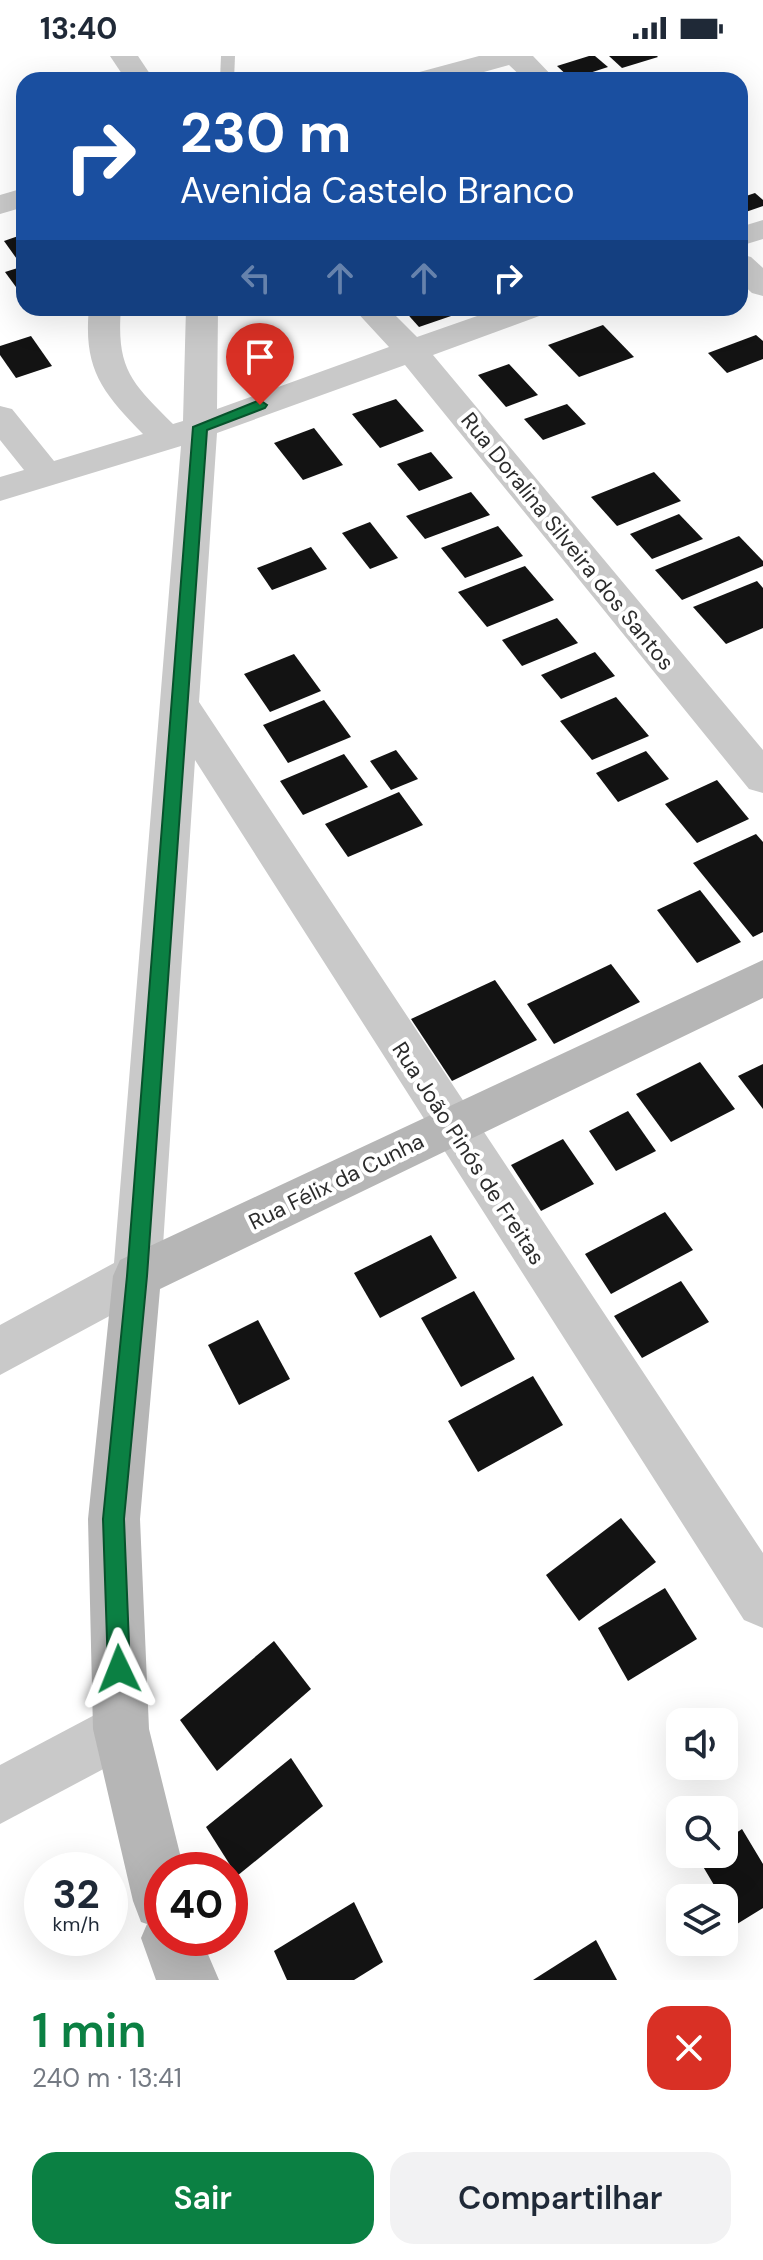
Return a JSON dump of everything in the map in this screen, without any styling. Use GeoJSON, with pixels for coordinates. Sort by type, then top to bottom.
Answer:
{"type":"FeatureCollection","features":[{"type":"Feature","properties":{"kind":"street"},"geometry":{"type":"LineString","coordinates":[[453,72],[514,56],[533,72]]}},
{"type":"Feature","properties":{"kind":"street"},"geometry":{"type":"LineString","coordinates":[[748,272],[763,286]]}},
{"type":"Feature","properties":{"kind":"street"},"geometry":{"type":"LineString","coordinates":[[105,316],[103,347],[125,394],[183,433]]}},
{"type":"Feature","properties":{"kind":"street"},"geometry":{"type":"LineString","coordinates":[[150,1852],[121,1729],[114,1519],[137,1276],[179,703],[183,433],[201,316]]}},
{"type":"Feature","properties":{"kind":"street","name":"Rua Doralina Silveira dos Santos"},"geometry":{"type":"LineString","coordinates":[[377,316],[410,349],[763,778]]}},
{"type":"Feature","properties":{"kind":"street"},"geometry":{"type":"LineString","coordinates":[[0,489],[183,433],[507,316]]}},
{"type":"Feature","properties":{"kind":"street"},"geometry":{"type":"LineString","coordinates":[[0,417],[46,474]]}},
{"type":"Feature","properties":{"kind":"street","name":"Rua João Pinós de Freitas"},"geometry":{"type":"LineString","coordinates":[[179,703],[451,1126],[763,1601]]}},
{"type":"Feature","properties":{"kind":"street","name":"Rua Félix da Cunha"},"geometry":{"type":"LineString","coordinates":[[0,1351],[137,1276],[763,978]]}},
{"type":"Feature","properties":{"kind":"street"},"geometry":{"type":"LineString","coordinates":[[0,1796],[121,1729]]}},
{"type":"Feature","properties":{"kind":"building"},"geometry":{"type":"Polygon","coordinates":[[[595,56],[608,67],[593,72],[563,72],[557,66],[595,56]]]}},
{"type":"Feature","properties":{"kind":"building"},"geometry":{"type":"Polygon","coordinates":[[[609,56],[657,56],[658,57],[622,68],[609,56]]]}},
{"type":"Feature","properties":{"kind":"building"},"geometry":{"type":"Polygon","coordinates":[[[755,193],[763,200],[763,206],[748,211],[748,195],[755,193]]]}},
{"type":"Feature","properties":{"kind":"building"},"geometry":{"type":"Polygon","coordinates":[[[16,237],[16,258],[4,241],[16,237]]]}},
{"type":"Feature","properties":{"kind":"building"},"geometry":{"type":"Polygon","coordinates":[[[16,269],[16,287],[5,272],[16,269]]]}},
{"type":"Feature","properties":{"kind":"building"},"geometry":{"type":"Polygon","coordinates":[[[409,316],[451,316],[419,327],[409,316]]]}},
{"type":"Feature","properties":{"kind":"building"},"geometry":{"type":"Polygon","coordinates":[[[603,325],[634,357],[579,377],[548,345],[603,325]]]}},
{"type":"Feature","properties":{"kind":"building"},"geometry":{"type":"Polygon","coordinates":[[[756,335],[763,341],[763,359],[727,373],[708,353],[756,335]]]}},
{"type":"Feature","properties":{"kind":"building"},"geometry":{"type":"Polygon","coordinates":[[[31,336],[52,366],[16,378],[0,355],[0,346],[31,336]]]}},
{"type":"Feature","properties":{"kind":"building"},"geometry":{"type":"Polygon","coordinates":[[[509,364],[538,395],[506,407],[478,375],[509,364]]]}},
{"type":"Feature","properties":{"kind":"building"},"geometry":{"type":"Polygon","coordinates":[[[396,399],[424,431],[380,448],[352,414],[396,399]]]}},
{"type":"Feature","properties":{"kind":"building"},"geometry":{"type":"Polygon","coordinates":[[[567,404],[586,424],[543,440],[524,419],[567,404]]]}},
{"type":"Feature","properties":{"kind":"building"},"geometry":{"type":"Polygon","coordinates":[[[314,428],[343,465],[303,480],[274,443],[314,428]]]}},
{"type":"Feature","properties":{"kind":"building"},"geometry":{"type":"Polygon","coordinates":[[[431,452],[453,478],[419,491],[397,464],[431,452]]]}},
{"type":"Feature","properties":{"kind":"building"},"geometry":{"type":"Polygon","coordinates":[[[654,472],[681,501],[617,526],[591,497],[654,472]]]}},
{"type":"Feature","properties":{"kind":"building"},"geometry":{"type":"Polygon","coordinates":[[[471,492],[490,515],[425,539],[406,516],[471,492]]]}},
{"type":"Feature","properties":{"kind":"building"},"geometry":{"type":"Polygon","coordinates":[[[679,514],[703,539],[652,559],[630,534],[679,514]]]}},
{"type":"Feature","properties":{"kind":"building"},"geometry":{"type":"Polygon","coordinates":[[[370,522],[398,558],[370,569],[342,533],[370,522]]]}},
{"type":"Feature","properties":{"kind":"building"},"geometry":{"type":"Polygon","coordinates":[[[498,526],[523,556],[465,578],[441,548],[498,526]]]}},
{"type":"Feature","properties":{"kind":"building"},"geometry":{"type":"Polygon","coordinates":[[[739,536],[763,561],[763,566],[682,600],[655,570],[739,536]]]}},
{"type":"Feature","properties":{"kind":"building"},"geometry":{"type":"Polygon","coordinates":[[[311,547],[327,569],[272,590],[257,568],[311,547]]]}},
{"type":"Feature","properties":{"kind":"building"},"geometry":{"type":"Polygon","coordinates":[[[525,566],[554,600],[487,627],[458,592],[525,566]]]}},
{"type":"Feature","properties":{"kind":"building"},"geometry":{"type":"Polygon","coordinates":[[[757,581],[763,588],[763,628],[726,644],[693,607],[757,581]]]}},
{"type":"Feature","properties":{"kind":"building"},"geometry":{"type":"Polygon","coordinates":[[[557,618],[578,643],[522,666],[502,640],[557,618]]]}},
{"type":"Feature","properties":{"kind":"building"},"geometry":{"type":"Polygon","coordinates":[[[595,652],[615,676],[561,699],[541,675],[595,652]]]}},
{"type":"Feature","properties":{"kind":"building"},"geometry":{"type":"Polygon","coordinates":[[[294,654],[321,691],[270,712],[244,674],[294,654]]]}},
{"type":"Feature","properties":{"kind":"building"},"geometry":{"type":"Polygon","coordinates":[[[616,697],[649,736],[592,760],[560,721],[616,697]]]}},
{"type":"Feature","properties":{"kind":"building"},"geometry":{"type":"Polygon","coordinates":[[[324,700],[351,737],[288,763],[263,725],[324,700]]]}},
{"type":"Feature","properties":{"kind":"building"},"geometry":{"type":"Polygon","coordinates":[[[396,750],[418,779],[391,790],[370,761],[396,750]]]}},
{"type":"Feature","properties":{"kind":"building"},"geometry":{"type":"Polygon","coordinates":[[[646,751],[669,779],[618,802],[596,773],[646,751]]]}},
{"type":"Feature","properties":{"kind":"building"},"geometry":{"type":"Polygon","coordinates":[[[344,754],[368,787],[303,815],[280,781],[344,754]]]}},
{"type":"Feature","properties":{"kind":"building"},"geometry":{"type":"Polygon","coordinates":[[[717,780],[749,819],[697,843],[665,804],[717,780]]]}},
{"type":"Feature","properties":{"kind":"building"},"geometry":{"type":"Polygon","coordinates":[[[399,792],[423,825],[348,857],[325,824],[399,792]]]}},
{"type":"Feature","properties":{"kind":"building"},"geometry":{"type":"Polygon","coordinates":[[[756,834],[763,842],[763,932],[753,937],[693,863],[756,834]]]}},
{"type":"Feature","properties":{"kind":"building"},"geometry":{"type":"Polygon","coordinates":[[[700,890],[741,942],[697,963],[657,910],[700,890]]]}},
{"type":"Feature","properties":{"kind":"building"},"geometry":{"type":"Polygon","coordinates":[[[611,964],[640,1002],[554,1044],[527,1004],[611,964]]]}},
{"type":"Feature","properties":{"kind":"building"},"geometry":{"type":"Polygon","coordinates":[[[495,980],[537,1040],[452,1081],[411,1019],[495,980]]]}},
{"type":"Feature","properties":{"kind":"building"},"geometry":{"type":"Polygon","coordinates":[[[700,1062],[735,1109],[671,1142],[636,1094],[700,1062]]]}},
{"type":"Feature","properties":{"kind":"building"},"geometry":{"type":"Polygon","coordinates":[[[763,1064],[763,1109],[738,1076],[763,1064]]]}},
{"type":"Feature","properties":{"kind":"building"},"geometry":{"type":"Polygon","coordinates":[[[628,1111],[656,1151],[616,1171],[589,1131],[628,1111]]]}},
{"type":"Feature","properties":{"kind":"building"},"geometry":{"type":"Polygon","coordinates":[[[563,1139],[594,1184],[541,1211],[511,1165],[563,1139]]]}},
{"type":"Feature","properties":{"kind":"building"},"geometry":{"type":"Polygon","coordinates":[[[665,1212],[693,1250],[611,1294],[585,1254],[665,1212]]]}},
{"type":"Feature","properties":{"kind":"building"},"geometry":{"type":"Polygon","coordinates":[[[431,1235],[457,1278],[380,1318],[354,1273],[431,1235]]]}},
{"type":"Feature","properties":{"kind":"building"},"geometry":{"type":"Polygon","coordinates":[[[681,1281],[709,1322],[642,1358],[614,1316],[681,1281]]]}},
{"type":"Feature","properties":{"kind":"building"},"geometry":{"type":"Polygon","coordinates":[[[474,1291],[515,1359],[461,1387],[421,1318],[474,1291]]]}},
{"type":"Feature","properties":{"kind":"building"},"geometry":{"type":"Polygon","coordinates":[[[258,1320],[290,1379],[239,1405],[208,1345],[258,1320]]]}},
{"type":"Feature","properties":{"kind":"building"},"geometry":{"type":"Polygon","coordinates":[[[533,1376],[563,1425],[478,1472],[448,1421],[533,1376]]]}},
{"type":"Feature","properties":{"kind":"building"},"geometry":{"type":"Polygon","coordinates":[[[621,1518],[656,1562],[579,1621],[546,1575],[621,1518]]]}},
{"type":"Feature","properties":{"kind":"building"},"geometry":{"type":"Polygon","coordinates":[[[665,1588],[697,1639],[628,1681],[598,1628],[665,1588]]]}},
{"type":"Feature","properties":{"kind":"building"},"geometry":{"type":"Polygon","coordinates":[[[274,1641],[311,1689],[217,1771],[180,1720],[274,1641]]]}},
{"type":"Feature","properties":{"kind":"building"},"geometry":{"type":"Polygon","coordinates":[[[291,1758],[323,1806],[248,1867],[248,1852],[222,1852],[206,1827],[291,1758]]]}},
{"type":"Feature","properties":{"kind":"building"},"geometry":{"type":"Polygon","coordinates":[[[742,1829],[763,1864],[763,1908],[738,1923],[738,1884],[713,1884],[704,1868],[738,1868],[738,1832],[742,1829]]]}},
{"type":"Feature","properties":{"kind":"building"},"geometry":{"type":"Polygon","coordinates":[[[354,1902],[383,1962],[354,1980],[287,1980],[274,1951],[354,1902]]]}},
{"type":"Feature","properties":{"kind":"building"},"geometry":{"type":"Polygon","coordinates":[[[596,1940],[617,1980],[533,1980],[596,1940]]]}},
{"type":"Feature","properties":{"kind":"route"},"geometry":{"type":"LineString","coordinates":[[119,1669],[114,1519],[124,1384],[137,1276],[200,427],[260,405]]}}]}
